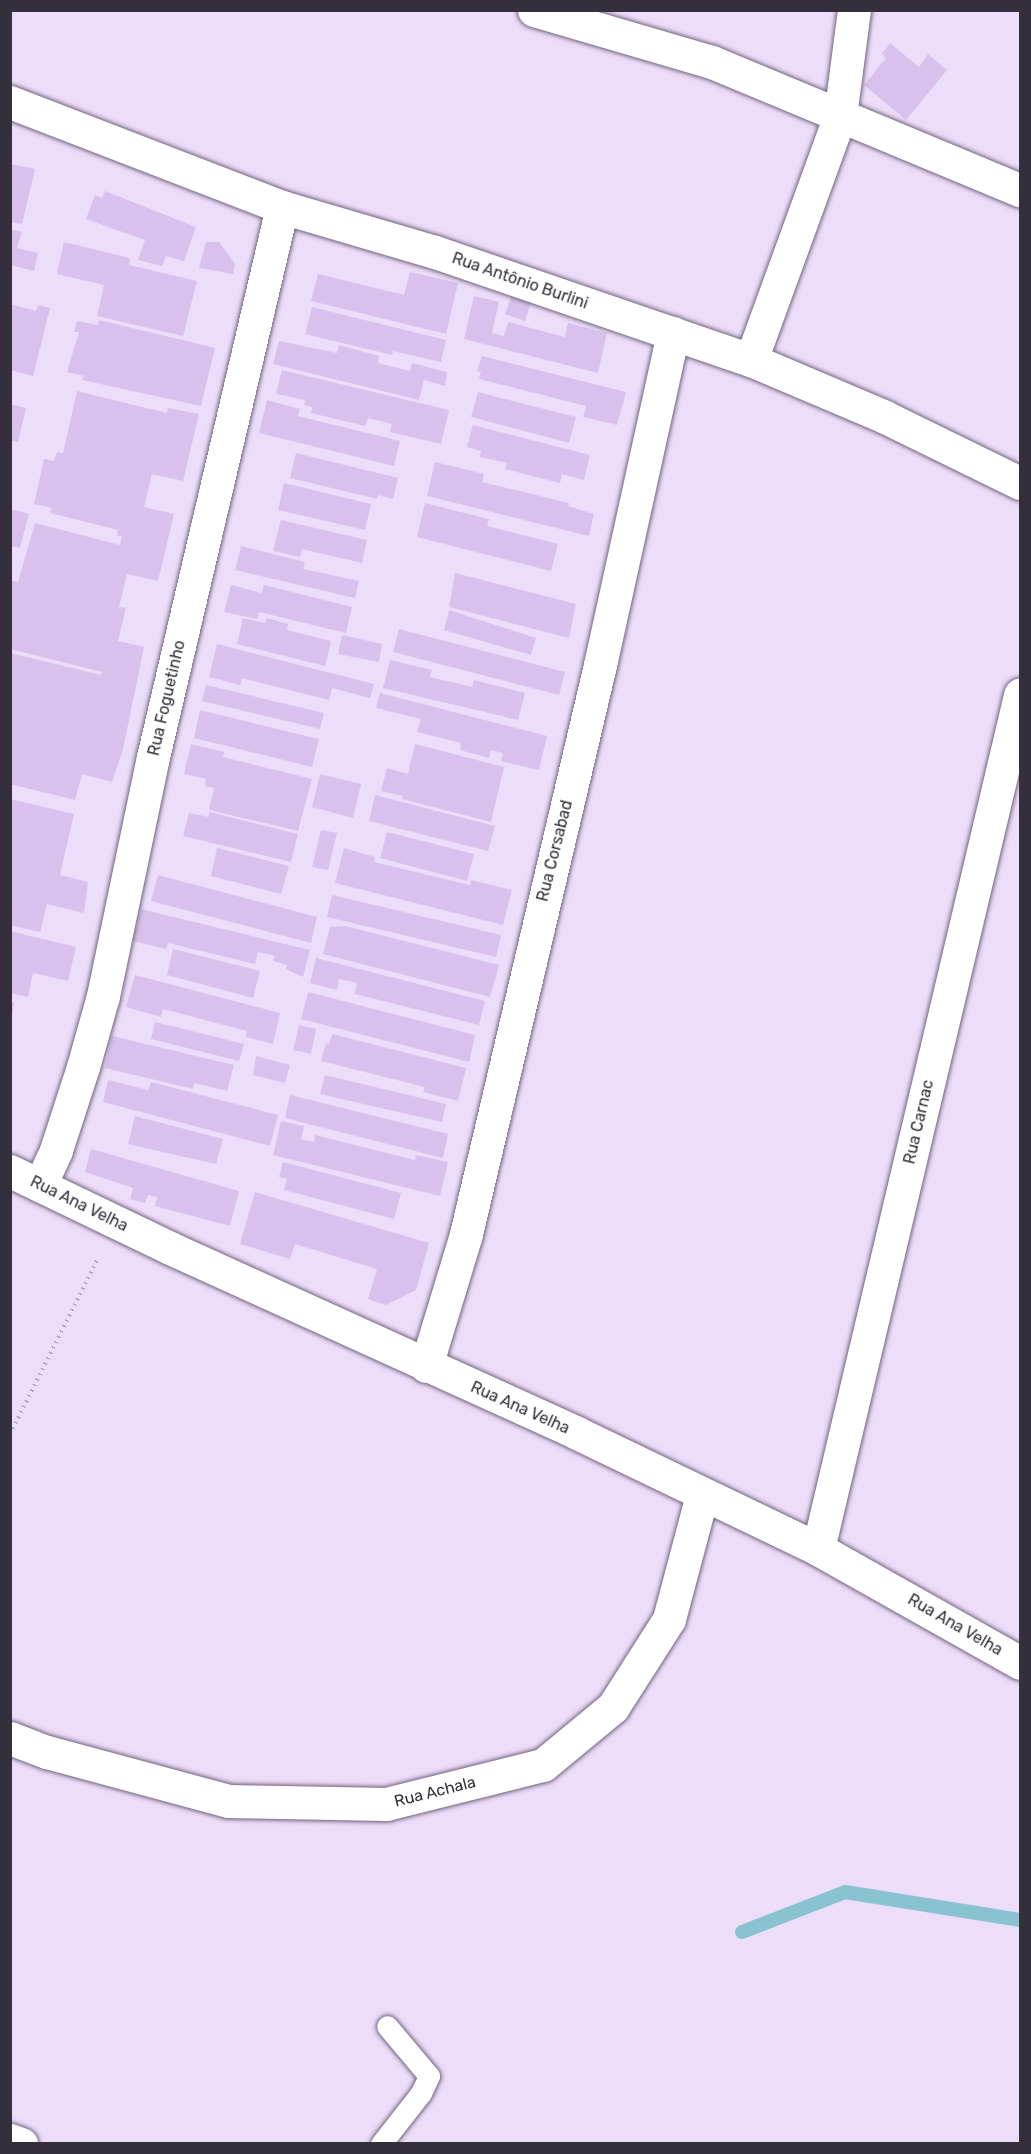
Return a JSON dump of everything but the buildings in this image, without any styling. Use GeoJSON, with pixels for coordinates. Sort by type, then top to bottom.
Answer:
{"type":"FeatureCollection","features":[{"type":"Feature","properties":{"kind":"street"},"geometry":{"type":"LineString","coordinates":[[534,10],[712,62],[1020,189]]}},
{"type":"Feature","properties":{"kind":"street"},"geometry":{"type":"LineString","coordinates":[[751,360],[840,116],[854,10]]}},
{"type":"Feature","properties":{"kind":"street","name":"Rua Antônio Burlini"},"geometry":{"type":"LineString","coordinates":[[10,102],[282,207],[435,252],[751,360],[885,417],[1020,483]]}},
{"type":"Feature","properties":{"kind":"street","name":"Rua Foguetinho"},"geometry":{"type":"LineString","coordinates":[[40,1185],[63,1129],[103,996],[153,757],[282,207]]}},
{"type":"Feature","properties":{"kind":"street","name":"Rua Corsabad"},"geometry":{"type":"LineString","coordinates":[[426,1366],[466,1233],[600,665],[672,333]]}},
{"type":"Feature","properties":{"kind":"street","name":"Rua Carnac"},"geometry":{"type":"LineString","coordinates":[[818,1549],[1020,695]]}},
{"type":"Feature","properties":{"kind":"street","name":"Rua Ana Velha"},"geometry":{"type":"LineString","coordinates":[[10,1171],[116,1223],[577,1433],[818,1549],[1020,1663]]}},
{"type":"Feature","properties":{"kind":"street","name":"Rua Achala"},"geometry":{"type":"LineString","coordinates":[[10,1738],[47,1752],[228,1801],[386,1804],[543,1765],[613,1707],[669,1619],[702,1495]]}},
{"type":"Feature","properties":{"kind":"street"},"geometry":{"type":"LineString","coordinates":[[10,2140],[21,2144]]}},
{"type":"Feature","properties":{"kind":"lane"},"geometry":{"type":"LineString","coordinates":[[381,2144],[421,2093],[429,2076],[387,2026]]}},
{"type":"Feature","properties":{"kind":"path"},"geometry":{"type":"LineString","coordinates":[[10,1434],[58,1334],[116,1223]]}},
{"type":"Feature","properties":{"kind":"waterway"},"geometry":{"type":"LineString","coordinates":[[742,1932],[845,1892],[1020,1920]]}}]}
